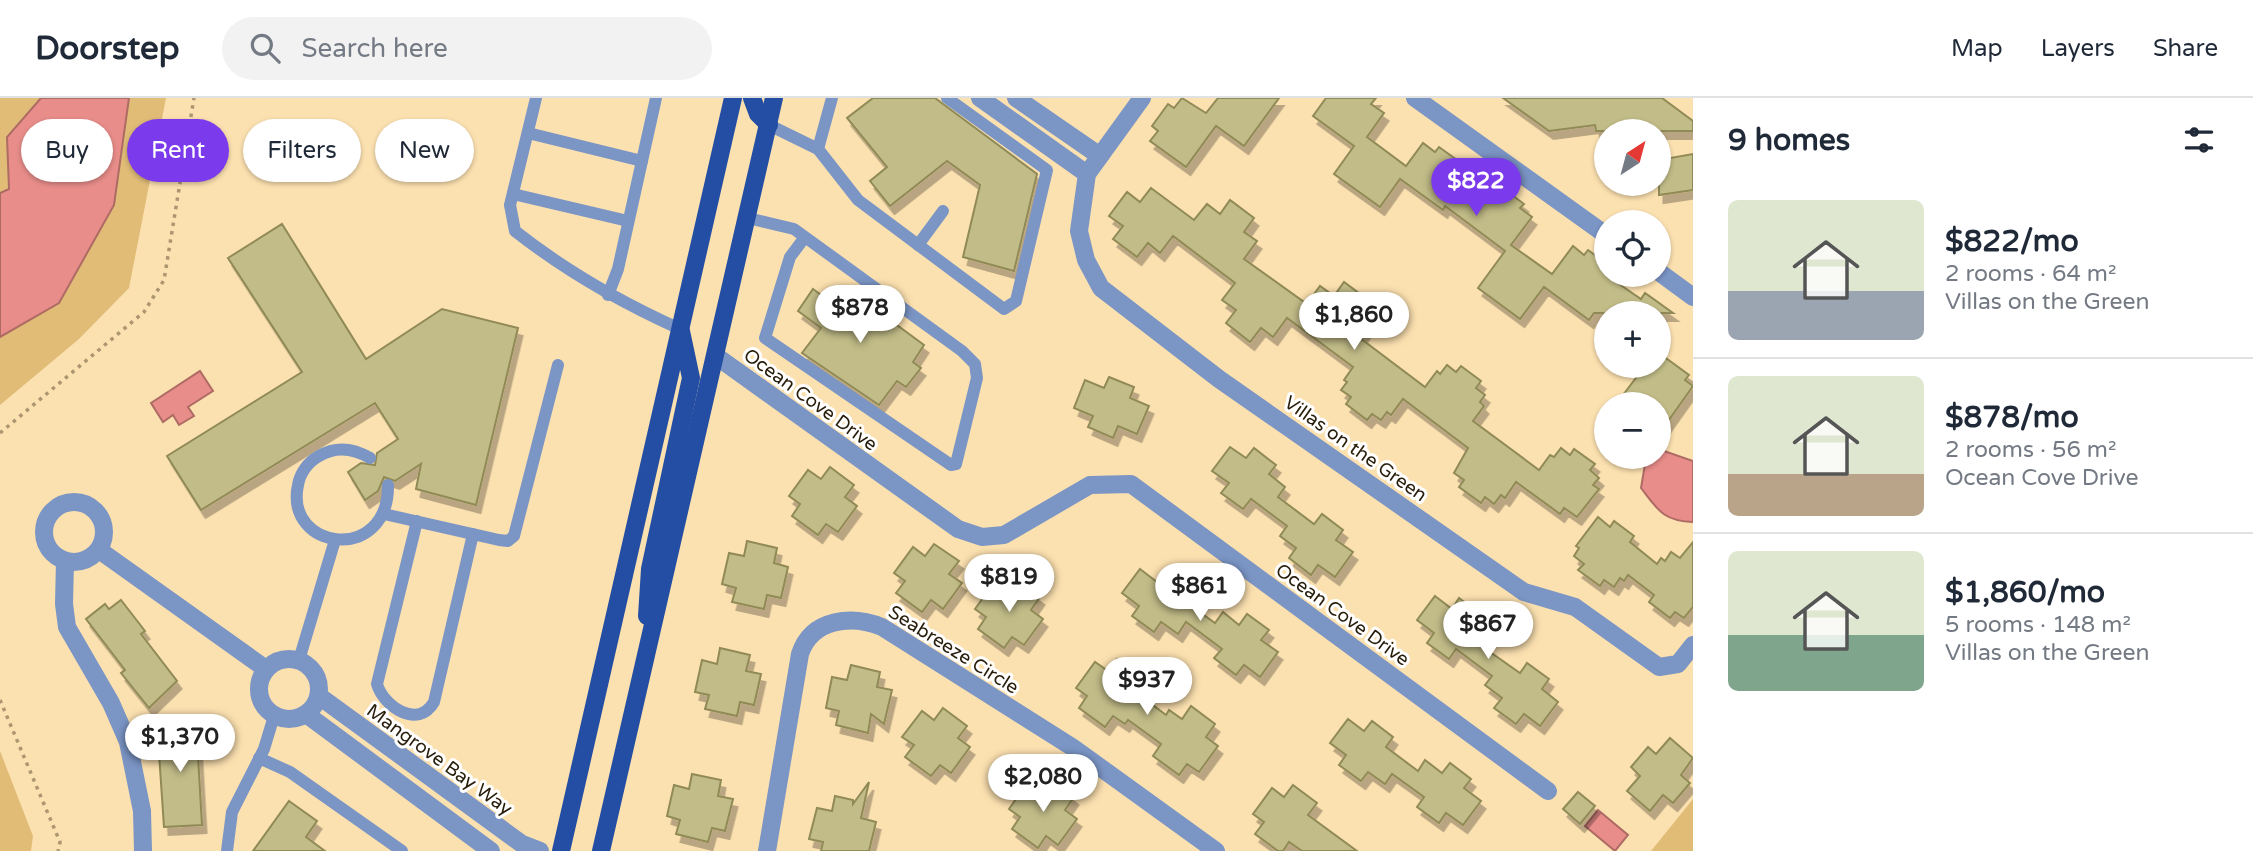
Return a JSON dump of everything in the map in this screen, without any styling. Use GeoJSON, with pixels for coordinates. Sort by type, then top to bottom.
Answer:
{"type":"FeatureCollection","features":[{"type":"Feature","properties":{"kind":"main road"},"geometry":{"type":"LineString","coordinates":[[561,851],[733,98]]}},
{"type":"Feature","properties":{"kind":"main road"},"geometry":{"type":"LineString","coordinates":[[752,98],[758,114],[769,125]]}},
{"type":"Feature","properties":{"kind":"main road"},"geometry":{"type":"LineString","coordinates":[[601,851],[774,98]]}},
{"type":"Feature","properties":{"kind":"main road"},"geometry":{"type":"LineString","coordinates":[[644,665],[650,569],[691,378],[680,329]]}},
{"type":"Feature","properties":{"kind":"street"},"geometry":{"type":"LineString","coordinates":[[980,98],[1087,174]]}},
{"type":"Feature","properties":{"kind":"street"},"geometry":{"type":"LineString","coordinates":[[1016,98],[1100,156]]}},
{"type":"Feature","properties":{"kind":"street","name":"Villas on the Green"},"geometry":{"type":"LineString","coordinates":[[1142,98],[1087,174],[1079,231],[1086,260],[1101,288],[1219,379],[1524,592],[1575,607],[1659,667],[1678,664],[1693,645]]}},
{"type":"Feature","properties":{"kind":"street"},"geometry":{"type":"LineString","coordinates":[[1415,98],[1594,226]]}},
{"type":"Feature","properties":{"kind":"street"},"geometry":{"type":"LineString","coordinates":[[1671,281],[1693,297]]}},
{"type":"Feature","properties":{"kind":"street","name":"Ocean Cove Drive"},"geometry":{"type":"LineString","coordinates":[[716,356],[958,529],[982,537],[1004,536],[1025,526],[1090,485],[1131,484],[1548,790]]}},
{"type":"Feature","properties":{"kind":"street"},"geometry":{"type":"LineString","coordinates":[[66,503],[84,503],[101,517],[104,539],[99,550],[87,560],[65,561],[47,546],[44,528],[51,512],[66,503]]}},
{"type":"Feature","properties":{"kind":"street"},"geometry":{"type":"LineString","coordinates":[[99,550],[266,669]]}},
{"type":"Feature","properties":{"kind":"street"},"geometry":{"type":"LineString","coordinates":[[65,561],[64,604],[68,627],[111,703],[128,742],[142,811],[144,851]]}},
{"type":"Feature","properties":{"kind":"street","name":"Seabreeze Circle"},"geometry":{"type":"LineString","coordinates":[[767,851],[802,647],[818,630],[845,619],[864,620],[882,627],[1072,747],[1216,851]]}},
{"type":"Feature","properties":{"kind":"street"},"geometry":{"type":"LineString","coordinates":[[281,660],[299,660],[316,674],[319,696],[306,715],[290,719],[274,716],[262,703],[259,694],[261,677],[266,669],[281,660]]}},
{"type":"Feature","properties":{"kind":"street","name":"Mangrove Bay Way"},"geometry":{"type":"LineString","coordinates":[[319,696],[522,844],[540,851]]}},
{"type":"Feature","properties":{"kind":"street"},"geometry":{"type":"LineString","coordinates":[[306,715],[491,851]]}},
{"type":"Feature","properties":{"kind":"lane"},"geometry":{"type":"LineString","coordinates":[[536,98],[510,205],[515,231],[554,261],[608,295],[680,329]]}},
{"type":"Feature","properties":{"kind":"lane"},"geometry":{"type":"LineString","coordinates":[[608,295],[656,98]]}},
{"type":"Feature","properties":{"kind":"lane"},"geometry":{"type":"LineString","coordinates":[[818,149],[832,98]]}},
{"type":"Feature","properties":{"kind":"lane"},"geometry":{"type":"LineString","coordinates":[[769,125],[818,149],[858,200],[1003,309],[1016,301],[1047,170],[947,98]]}},
{"type":"Feature","properties":{"kind":"lane"},"geometry":{"type":"LineString","coordinates":[[528,133],[642,161]]}},
{"type":"Feature","properties":{"kind":"lane"},"geometry":{"type":"LineString","coordinates":[[513,194],[628,221]]}},
{"type":"Feature","properties":{"kind":"lane"},"geometry":{"type":"LineString","coordinates":[[918,245],[943,211]]}},
{"type":"Feature","properties":{"kind":"lane"},"geometry":{"type":"LineString","coordinates":[[748,218],[794,229],[975,364],[977,378],[956,464],[951,465],[765,338],[790,257],[804,237]]}},
{"type":"Feature","properties":{"kind":"lane"},"geometry":{"type":"LineString","coordinates":[[384,514],[508,541],[514,536],[558,365]]}},
{"type":"Feature","properties":{"kind":"lane"},"geometry":{"type":"LineString","coordinates":[[370,458],[346,449],[328,451],[312,460],[299,476],[295,495],[299,513],[308,527],[321,536],[335,540],[355,539],[372,530],[384,514],[388,485]]}},
{"type":"Feature","properties":{"kind":"lane"},"geometry":{"type":"LineString","coordinates":[[417,521],[377,684],[380,694],[405,713],[421,716],[428,713],[434,702],[473,534]]}},
{"type":"Feature","properties":{"kind":"lane"},"geometry":{"type":"LineString","coordinates":[[299,660],[335,540]]}},
{"type":"Feature","properties":{"kind":"lane"},"geometry":{"type":"LineString","coordinates":[[226,851],[232,813],[259,758],[274,716]]}},
{"type":"Feature","properties":{"kind":"lane"},"geometry":{"type":"LineString","coordinates":[[259,758],[290,772],[402,851]]}},
{"type":"Feature","properties":{"kind":"path"},"geometry":{"type":"LineString","coordinates":[[0,433],[144,312],[164,280],[194,98]]}},
{"type":"Feature","properties":{"kind":"path"},"geometry":{"type":"LineString","coordinates":[[0,700],[60,842],[58,851]]}},
{"type":"Feature","properties":{"kind":"shaded area"},"geometry":{"type":"Polygon","coordinates":[[[0,98],[166,98],[162,119],[127,119],[127,182],[150,182],[129,288],[79,339],[0,405],[0,98]]]}},
{"type":"Feature","properties":{"kind":"shaded area"},"geometry":{"type":"Polygon","coordinates":[[[41,98],[129,98],[114,205],[59,303],[0,337],[0,193],[9,189],[7,137],[21,121],[21,182],[113,182],[113,119],[23,119],[41,98]]]}},
{"type":"Feature","properties":{"kind":"shaded area"},"geometry":{"type":"Polygon","coordinates":[[[200,371],[213,391],[188,407],[194,416],[179,425],[173,415],[163,422],[151,403],[200,371]]]}},
{"type":"Feature","properties":{"kind":"shaded area"},"geometry":{"type":"Polygon","coordinates":[[[1671,453],[1693,461],[1693,522],[1668,517],[1641,488],[1644,469],[1671,469],[1671,453]]]}},
{"type":"Feature","properties":{"kind":"shaded area"},"geometry":{"type":"Polygon","coordinates":[[[0,751],[33,836],[31,851],[0,851],[0,751]]]}},
{"type":"Feature","properties":{"kind":"shaded area"},"geometry":{"type":"Polygon","coordinates":[[[1693,799],[1693,851],[1651,851],[1693,799]]]}},
{"type":"Feature","properties":{"kind":"shaded area"},"geometry":{"type":"Polygon","coordinates":[[[1598,810],[1628,835],[1615,851],[1585,826],[1598,810]]]}},
{"type":"Feature","properties":{"kind":"building"},"geometry":{"type":"Polygon","coordinates":[[[873,98],[935,98],[1037,174],[1014,271],[963,257],[980,185],[947,161],[890,206],[870,181],[887,167],[847,118],[873,98]]]}},
{"type":"Feature","properties":{"kind":"building"},"geometry":{"type":"Polygon","coordinates":[[[1182,98],[1206,113],[1218,98],[1279,98],[1244,146],[1216,126],[1186,167],[1150,141],[1158,131],[1152,126],[1168,104],[1174,108],[1182,98]]]}},
{"type":"Feature","properties":{"kind":"building"},"geometry":{"type":"Polygon","coordinates":[[[1326,98],[1376,98],[1371,104],[1384,113],[1367,137],[1406,166],[1423,143],[1435,152],[1439,147],[1457,160],[1453,166],[1484,189],[1486,186],[1495,193],[1500,186],[1524,204],[1520,208],[1532,217],[1511,245],[1552,274],[1573,246],[1584,255],[1588,250],[1594,254],[1594,287],[1624,287],[1641,299],[1645,293],[1656,301],[1594,301],[1594,313],[1589,320],[1544,287],[1520,319],[1478,288],[1505,251],[1445,206],[1443,210],[1400,179],[1380,207],[1334,174],[1354,146],[1313,116],[1326,98]]]}},
{"type":"Feature","properties":{"kind":"building"},"geometry":{"type":"Polygon","coordinates":[[[1503,98],[1662,98],[1693,121],[1693,131],[1671,131],[1671,119],[1594,119],[1594,125],[1549,131],[1503,98]]]}},
{"type":"Feature","properties":{"kind":"building"},"geometry":{"type":"Polygon","coordinates":[[[1693,154],[1693,190],[1671,193],[1671,158],[1693,154]]]}},
{"type":"Feature","properties":{"kind":"building"},"geometry":{"type":"Polygon","coordinates":[[[1151,188],[1194,220],[1207,204],[1220,214],[1230,200],[1254,218],[1244,232],[1257,241],[1244,259],[1307,304],[1320,286],[1334,296],[1344,282],[1368,300],[1358,313],[1371,323],[1360,338],[1425,387],[1437,371],[1440,374],[1447,365],[1456,372],[1461,366],[1481,381],[1476,388],[1485,395],[1480,402],[1484,406],[1473,421],[1539,470],[1550,455],[1554,457],[1561,448],[1570,455],[1574,449],[1594,463],[1590,470],[1599,478],[1593,485],[1599,489],[1577,517],[1564,508],[1560,514],[1516,482],[1505,498],[1501,495],[1494,504],[1485,497],[1481,503],[1459,487],[1464,480],[1454,473],[1468,448],[1403,399],[1391,415],[1387,412],[1381,420],[1372,414],[1367,420],[1346,404],[1351,397],[1341,390],[1353,367],[1287,318],[1273,337],[1261,328],[1250,342],[1226,323],[1236,310],[1222,300],[1235,283],[1173,236],[1160,253],[1148,243],[1137,257],[1113,239],[1123,226],[1109,216],[1127,192],[1140,202],[1151,188]]]}},
{"type":"Feature","properties":{"kind":"building"},"geometry":{"type":"Polygon","coordinates":[[[282,224],[366,359],[442,309],[518,328],[476,505],[416,489],[421,464],[395,481],[384,477],[378,491],[365,500],[348,472],[361,463],[375,465],[377,453],[398,439],[375,403],[201,510],[167,456],[302,372],[228,258],[282,224]]]}},
{"type":"Feature","properties":{"kind":"building"},"geometry":{"type":"Polygon","coordinates":[[[813,289],[836,306],[848,289],[924,345],[913,362],[921,368],[906,387],[897,381],[879,405],[802,353],[821,328],[798,311],[813,289]]]}},
{"type":"Feature","properties":{"kind":"building"},"geometry":{"type":"Polygon","coordinates":[[[1671,362],[1689,375],[1685,380],[1693,386],[1671,417],[1671,392],[1625,392],[1636,378],[1671,378],[1671,362]]]}},
{"type":"Feature","properties":{"kind":"building"},"geometry":{"type":"Polygon","coordinates":[[[1109,377],[1134,387],[1130,398],[1149,406],[1137,434],[1118,426],[1113,438],[1088,427],[1093,416],[1074,408],[1085,380],[1104,388],[1109,377]]]}},
{"type":"Feature","properties":{"kind":"building"},"geometry":{"type":"Polygon","coordinates":[[[1230,447],[1246,458],[1254,448],[1276,465],[1269,474],[1285,487],[1278,497],[1314,524],[1322,514],[1343,530],[1336,540],[1353,552],[1335,577],[1318,565],[1311,575],[1289,558],[1296,548],[1280,536],[1287,526],[1251,499],[1243,509],[1221,493],[1229,483],[1212,471],[1230,447]]]}},
{"type":"Feature","properties":{"kind":"building"},"geometry":{"type":"Polygon","coordinates":[[[830,467],[854,485],[845,497],[857,506],[838,532],[826,524],[818,535],[792,516],[800,504],[789,496],[808,470],[821,479],[830,467]]]}},
{"type":"Feature","properties":{"kind":"building"},"geometry":{"type":"Polygon","coordinates":[[[1598,517],[1610,527],[1614,521],[1634,536],[1630,542],[1657,564],[1661,558],[1665,561],[1671,552],[1680,558],[1693,542],[1693,607],[1684,618],[1675,612],[1670,618],[1649,602],[1654,595],[1628,575],[1624,581],[1620,578],[1614,587],[1604,580],[1600,586],[1578,570],[1584,564],[1574,556],[1579,548],[1576,546],[1598,517]]]}},
{"type":"Feature","properties":{"kind":"building"},"geometry":{"type":"Polygon","coordinates":[[[747,541],[777,548],[774,563],[788,567],[781,598],[767,595],[764,609],[732,602],[736,588],[722,584],[729,553],[744,556],[747,541]]]}},
{"type":"Feature","properties":{"kind":"building"},"geometry":{"type":"Polygon","coordinates":[[[934,544],[959,561],[949,574],[962,583],[943,609],[931,600],[922,612],[896,593],[905,581],[894,573],[913,547],[925,556],[934,544]]]}},
{"type":"Feature","properties":{"kind":"building"},"geometry":{"type":"Polygon","coordinates":[[[1140,569],[1157,582],[1164,572],[1186,587],[1179,597],[1215,623],[1223,612],[1239,625],[1247,614],[1269,630],[1261,640],[1278,652],[1260,677],[1244,665],[1236,675],[1214,658],[1222,649],[1186,622],[1178,634],[1161,622],[1154,632],[1132,616],[1139,606],[1122,593],[1140,569]]]}},
{"type":"Feature","properties":{"kind":"building"},"geometry":{"type":"Polygon","coordinates":[[[1016,580],[1040,597],[1031,610],[1043,619],[1024,645],[1012,637],[1004,648],[978,629],[986,617],[975,609],[994,583],[1007,592],[1016,580]]]}},
{"type":"Feature","properties":{"kind":"building"},"geometry":{"type":"Polygon","coordinates":[[[1435,596],[1452,609],[1459,598],[1481,615],[1474,624],[1491,637],[1483,647],[1520,673],[1527,663],[1549,679],[1542,689],[1558,702],[1540,726],[1524,714],[1516,724],[1494,708],[1502,698],[1485,685],[1492,676],[1456,649],[1449,659],[1427,643],[1434,633],[1417,620],[1435,596]]]}},
{"type":"Feature","properties":{"kind":"building"},"geometry":{"type":"Polygon","coordinates":[[[121,600],[145,631],[141,634],[177,681],[149,708],[121,673],[125,670],[86,619],[105,604],[109,609],[121,600]]]}},
{"type":"Feature","properties":{"kind":"building"},"geometry":{"type":"Polygon","coordinates":[[[720,648],[750,655],[746,671],[761,674],[754,705],[740,702],[737,716],[705,709],[709,695],[695,692],[702,660],[717,664],[720,648]]]}},
{"type":"Feature","properties":{"kind":"building"},"geometry":{"type":"Polygon","coordinates":[[[1117,659],[1141,677],[1132,689],[1166,715],[1169,710],[1182,719],[1191,706],[1215,724],[1206,737],[1218,746],[1199,772],[1187,764],[1179,775],[1153,756],[1161,744],[1128,720],[1125,724],[1113,716],[1105,727],[1079,708],[1087,696],[1076,688],[1095,662],[1108,671],[1117,659]]]}},
{"type":"Feature","properties":{"kind":"building"},"geometry":{"type":"Polygon","coordinates":[[[851,665],[880,672],[877,687],[892,690],[884,724],[871,714],[868,733],[836,725],[839,711],[826,708],[832,677],[847,680],[851,665]]]}},
{"type":"Feature","properties":{"kind":"building"},"geometry":{"type":"Polygon","coordinates":[[[943,708],[967,726],[958,738],[970,747],[951,773],[940,765],[931,776],[905,757],[914,745],[902,737],[922,711],[934,720],[943,708]]]}},
{"type":"Feature","properties":{"kind":"building"},"geometry":{"type":"Polygon","coordinates":[[[1348,719],[1364,731],[1372,721],[1393,737],[1386,747],[1418,771],[1425,760],[1442,773],[1450,763],[1471,779],[1464,788],[1481,801],[1463,825],[1446,813],[1439,823],[1417,807],[1424,797],[1392,774],[1385,784],[1368,772],[1361,781],[1339,765],[1346,755],[1330,743],[1348,719]]]}},
{"type":"Feature","properties":{"kind":"building"},"geometry":{"type":"Polygon","coordinates":[[[196,722],[202,825],[164,827],[157,724],[196,722]]]}},
{"type":"Feature","properties":{"kind":"building"},"geometry":{"type":"Polygon","coordinates":[[[1670,738],[1693,758],[1681,775],[1690,783],[1673,803],[1663,795],[1650,811],[1627,791],[1640,776],[1631,767],[1648,747],[1656,754],[1670,738]]]}},
{"type":"Feature","properties":{"kind":"building"},"geometry":{"type":"Polygon","coordinates":[[[692,774],[721,780],[718,796],[733,799],[725,831],[712,828],[708,842],[676,834],[680,820],[667,816],[674,785],[689,789],[692,774]]]}},
{"type":"Feature","properties":{"kind":"building"},"geometry":{"type":"Polygon","coordinates":[[[1050,779],[1074,797],[1065,810],[1077,819],[1058,845],[1046,836],[1038,848],[1012,829],[1020,817],[1009,809],[1028,782],[1041,792],[1050,779]]]}},
{"type":"Feature","properties":{"kind":"building"},"geometry":{"type":"Polygon","coordinates":[[[869,782],[861,818],[876,822],[869,851],[821,851],[823,842],[809,839],[817,808],[832,811],[835,796],[853,800],[853,804],[869,782]]]}},
{"type":"Feature","properties":{"kind":"building"},"geometry":{"type":"Polygon","coordinates":[[[1293,785],[1317,803],[1308,815],[1357,851],[1302,851],[1289,842],[1283,851],[1278,851],[1255,834],[1264,822],[1253,814],[1272,788],[1284,797],[1293,785]]]}},
{"type":"Feature","properties":{"kind":"building"},"geometry":{"type":"Polygon","coordinates":[[[1578,792],[1595,806],[1580,824],[1563,809],[1578,792]]]}},
{"type":"Feature","properties":{"kind":"building"},"geometry":{"type":"Polygon","coordinates":[[[289,801],[317,821],[306,837],[325,851],[253,851],[289,801]]]}}]}
